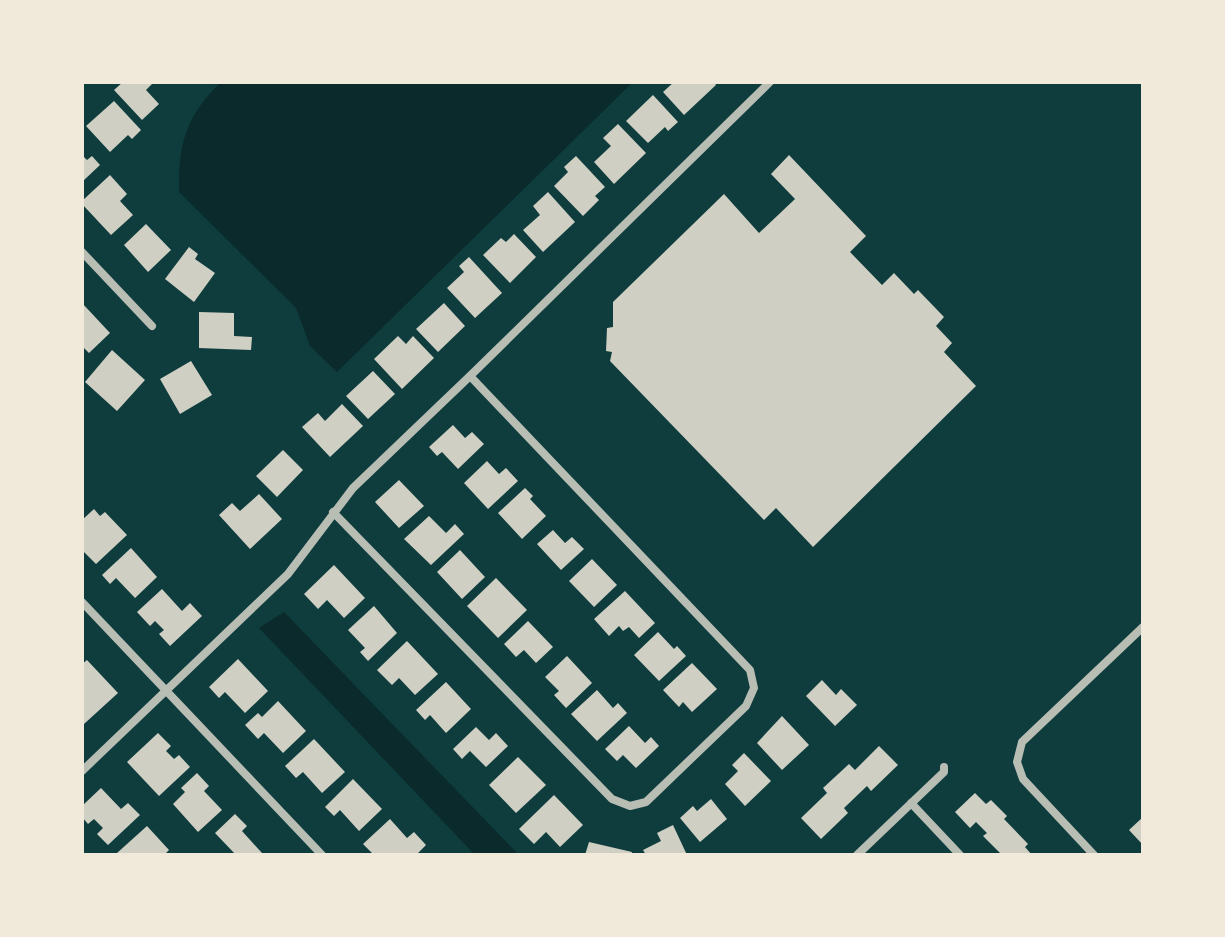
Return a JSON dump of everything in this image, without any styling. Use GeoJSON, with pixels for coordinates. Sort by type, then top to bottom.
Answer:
{"type":"FeatureCollection","features":[{"type":"Feature","properties":{"kind":"street"},"geometry":{"type":"LineString","coordinates":[[82,771],[288,574],[353,488],[770,82]]}},
{"type":"Feature","properties":{"kind":"street"},"geometry":{"type":"LineString","coordinates":[[82,252],[152,326]]}},
{"type":"Feature","properties":{"kind":"street"},"geometry":{"type":"LineString","coordinates":[[333,512],[612,799],[630,806],[646,802],[746,706],[754,688],[750,670],[470,376]]}},
{"type":"Feature","properties":{"kind":"street"},"geometry":{"type":"LineString","coordinates":[[82,602],[322,855]]}},
{"type":"Feature","properties":{"kind":"street"},"geometry":{"type":"LineString","coordinates":[[1094,855],[1023,779],[1017,762],[1022,742],[1143,627]]}},
{"type":"Feature","properties":{"kind":"street"},"geometry":{"type":"LineString","coordinates":[[857,855],[944,772],[944,767]]}},
{"type":"Feature","properties":{"kind":"street"},"geometry":{"type":"LineString","coordinates":[[911,803],[960,855]]}},
{"type":"Feature","properties":{"kind":"water"},"geometry":{"type":"Polygon","coordinates":[[[221,82],[633,82],[337,372],[310,346],[296,308],[179,192],[180,159],[186,132],[200,107],[221,82]]]}},
{"type":"Feature","properties":{"kind":"water"},"geometry":{"type":"Polygon","coordinates":[[[284,612],[519,855],[475,855],[259,628],[284,612]]]}},
{"type":"Feature","properties":{"kind":"building"},"geometry":{"type":"Polygon","coordinates":[[[123,82],[154,82],[146,90],[159,104],[142,120],[114,90],[123,82]]]}},
{"type":"Feature","properties":{"kind":"building"},"geometry":{"type":"Polygon","coordinates":[[[674,82],[714,82],[716,85],[684,115],[663,92],[674,82]]]}},
{"type":"Feature","properties":{"kind":"building"},"geometry":{"type":"Polygon","coordinates":[[[653,95],[678,122],[668,131],[665,127],[648,143],[626,121],[653,95]]]}},
{"type":"Feature","properties":{"kind":"building"},"geometry":{"type":"Polygon","coordinates":[[[114,101],[141,130],[132,139],[128,135],[110,152],[86,126],[114,101]]]}},
{"type":"Feature","properties":{"kind":"building"},"geometry":{"type":"Polygon","coordinates":[[[618,124],[646,153],[614,184],[594,162],[611,146],[603,138],[618,124]]]}},
{"type":"Feature","properties":{"kind":"building"},"geometry":{"type":"Polygon","coordinates":[[[82,155],[87,160],[92,156],[100,165],[82,182],[82,155]]]}},
{"type":"Feature","properties":{"kind":"building"},"geometry":{"type":"Polygon","coordinates":[[[789,155],[866,236],[850,252],[882,285],[894,273],[914,294],[918,290],[944,317],[936,326],[952,343],[944,352],[976,386],[813,547],[776,508],[764,520],[610,361],[612,352],[606,351],[607,328],[613,327],[613,302],[724,194],[759,233],[795,199],[771,174],[789,155]]]}},
{"type":"Feature","properties":{"kind":"building"},"geometry":{"type":"Polygon","coordinates":[[[576,156],[605,187],[595,196],[599,200],[583,216],[554,186],[568,172],[564,167],[576,156]]]}},
{"type":"Feature","properties":{"kind":"building"},"geometry":{"type":"Polygon","coordinates":[[[110,175],[127,194],[120,201],[133,215],[111,235],[82,204],[110,175]]]}},
{"type":"Feature","properties":{"kind":"building"},"geometry":{"type":"Polygon","coordinates":[[[548,192],[575,222],[543,252],[523,230],[540,215],[533,206],[548,192]]]}},
{"type":"Feature","properties":{"kind":"building"},"geometry":{"type":"Polygon","coordinates":[[[146,224],[171,250],[148,272],[124,245],[146,224]]]}},
{"type":"Feature","properties":{"kind":"building"},"geometry":{"type":"Polygon","coordinates":[[[514,234],[536,257],[510,283],[483,255],[501,238],[506,242],[514,234]]]}},
{"type":"Feature","properties":{"kind":"building"},"geometry":{"type":"Polygon","coordinates":[[[189,247],[198,254],[195,259],[215,273],[194,302],[165,279],[189,247]]]}},
{"type":"Feature","properties":{"kind":"building"},"geometry":{"type":"Polygon","coordinates":[[[469,257],[502,293],[475,318],[447,288],[464,272],[459,266],[469,257]]]}},
{"type":"Feature","properties":{"kind":"building"},"geometry":{"type":"Polygon","coordinates":[[[82,303],[110,333],[89,353],[82,346],[82,303]]]}},
{"type":"Feature","properties":{"kind":"building"},"geometry":{"type":"Polygon","coordinates":[[[444,303],[465,326],[438,352],[416,329],[444,303]]]}},
{"type":"Feature","properties":{"kind":"building"},"geometry":{"type":"Polygon","coordinates":[[[199,312],[234,313],[234,336],[252,337],[251,350],[199,348],[199,312]]]}},
{"type":"Feature","properties":{"kind":"building"},"geometry":{"type":"Polygon","coordinates":[[[398,336],[406,344],[413,336],[434,358],[402,389],[374,359],[398,336]]]}},
{"type":"Feature","properties":{"kind":"building"},"geometry":{"type":"Polygon","coordinates":[[[112,350],[145,380],[117,411],[85,382],[112,350]]]}},
{"type":"Feature","properties":{"kind":"building"},"geometry":{"type":"Polygon","coordinates":[[[191,361],[212,395],[180,414],[160,379],[191,361]]]}},
{"type":"Feature","properties":{"kind":"building"},"geometry":{"type":"Polygon","coordinates":[[[373,371],[395,394],[368,419],[346,396],[373,371]]]}},
{"type":"Feature","properties":{"kind":"building"},"geometry":{"type":"Polygon","coordinates":[[[342,404],[363,426],[330,457],[302,427],[318,413],[325,421],[342,404]]]}},
{"type":"Feature","properties":{"kind":"building"},"geometry":{"type":"Polygon","coordinates":[[[453,425],[465,438],[472,432],[484,444],[458,469],[442,452],[437,456],[429,447],[453,425]]]}},
{"type":"Feature","properties":{"kind":"building"},"geometry":{"type":"Polygon","coordinates":[[[283,450],[303,470],[277,497],[256,476],[283,450]]]}},
{"type":"Feature","properties":{"kind":"building"},"geometry":{"type":"Polygon","coordinates":[[[487,461],[499,474],[506,468],[518,481],[488,509],[464,483],[487,461]]]}},
{"type":"Feature","properties":{"kind":"building"},"geometry":{"type":"Polygon","coordinates":[[[399,480],[424,506],[399,528],[375,502],[399,480]]]}},
{"type":"Feature","properties":{"kind":"building"},"geometry":{"type":"Polygon","coordinates":[[[525,488],[533,496],[530,499],[546,516],[522,539],[498,513],[525,488]]]}},
{"type":"Feature","properties":{"kind":"building"},"geometry":{"type":"Polygon","coordinates":[[[259,494],[282,519],[250,549],[219,515],[232,503],[240,511],[259,494]]]}},
{"type":"Feature","properties":{"kind":"building"},"geometry":{"type":"Polygon","coordinates":[[[94,509],[100,516],[105,512],[127,535],[96,564],[82,550],[82,520],[94,509]]]}},
{"type":"Feature","properties":{"kind":"building"},"geometry":{"type":"Polygon","coordinates":[[[429,516],[446,533],[455,524],[464,534],[431,565],[404,539],[429,516]]]}},
{"type":"Feature","properties":{"kind":"building"},"geometry":{"type":"Polygon","coordinates":[[[553,530],[565,543],[572,537],[584,549],[561,570],[537,544],[553,530]]]}},
{"type":"Feature","properties":{"kind":"building"},"geometry":{"type":"Polygon","coordinates":[[[131,548],[157,577],[135,598],[116,578],[110,584],[102,575],[131,548]]]}},
{"type":"Feature","properties":{"kind":"building"},"geometry":{"type":"Polygon","coordinates":[[[460,550],[485,577],[462,599],[437,572],[460,550]]]}},
{"type":"Feature","properties":{"kind":"building"},"geometry":{"type":"Polygon","coordinates":[[[592,559],[617,585],[594,607],[569,581],[592,559]]]}},
{"type":"Feature","properties":{"kind":"building"},"geometry":{"type":"Polygon","coordinates":[[[334,565],[365,598],[344,618],[327,600],[318,609],[304,594],[334,565]]]}},
{"type":"Feature","properties":{"kind":"building"},"geometry":{"type":"Polygon","coordinates":[[[496,578],[527,610],[498,638],[467,606],[496,578]]]}},
{"type":"Feature","properties":{"kind":"building"},"geometry":{"type":"Polygon","coordinates":[[[162,589],[182,611],[190,603],[202,616],[170,646],[159,634],[164,630],[155,621],[150,626],[137,612],[162,589]]]}},
{"type":"Feature","properties":{"kind":"building"},"geometry":{"type":"Polygon","coordinates":[[[625,591],[655,623],[639,638],[629,627],[623,631],[619,626],[609,636],[594,619],[625,591]]]}},
{"type":"Feature","properties":{"kind":"building"},"geometry":{"type":"Polygon","coordinates":[[[374,606],[397,633],[368,661],[360,652],[365,648],[348,630],[374,606]]]}},
{"type":"Feature","properties":{"kind":"building"},"geometry":{"type":"Polygon","coordinates":[[[528,621],[553,647],[536,663],[524,650],[516,657],[504,644],[528,621]]]}},
{"type":"Feature","properties":{"kind":"building"},"geometry":{"type":"Polygon","coordinates":[[[658,632],[674,649],[677,646],[686,656],[659,681],[634,655],[658,632]]]}},
{"type":"Feature","properties":{"kind":"building"},"geometry":{"type":"Polygon","coordinates":[[[407,641],[438,674],[415,695],[399,678],[392,685],[377,670],[407,641]]]}},
{"type":"Feature","properties":{"kind":"building"},"geometry":{"type":"Polygon","coordinates":[[[567,656],[592,683],[566,708],[554,695],[559,691],[545,677],[567,656]]]}},
{"type":"Feature","properties":{"kind":"building"},"geometry":{"type":"Polygon","coordinates":[[[238,659],[268,691],[245,713],[225,692],[219,698],[209,687],[238,659]]]}},
{"type":"Feature","properties":{"kind":"building"},"geometry":{"type":"Polygon","coordinates":[[[87,660],[118,693],[84,724],[82,664],[87,660]]]}},
{"type":"Feature","properties":{"kind":"building"},"geometry":{"type":"Polygon","coordinates":[[[692,663],[717,689],[692,712],[683,702],[679,707],[663,690],[692,663]]]}},
{"type":"Feature","properties":{"kind":"building"},"geometry":{"type":"Polygon","coordinates":[[[822,680],[836,695],[841,689],[857,705],[835,726],[806,696],[822,680]]]}},
{"type":"Feature","properties":{"kind":"building"},"geometry":{"type":"Polygon","coordinates":[[[446,682],[471,709],[446,733],[430,715],[425,720],[416,710],[446,682]]]}},
{"type":"Feature","properties":{"kind":"building"},"geometry":{"type":"Polygon","coordinates":[[[597,690],[613,708],[618,703],[627,713],[597,741],[571,714],[597,690]]]}},
{"type":"Feature","properties":{"kind":"building"},"geometry":{"type":"Polygon","coordinates":[[[278,701],[306,731],[283,753],[264,733],[258,739],[245,725],[258,713],[262,717],[278,701]]]}},
{"type":"Feature","properties":{"kind":"building"},"geometry":{"type":"Polygon","coordinates":[[[782,716],[809,745],[782,770],[757,743],[782,716]]]}},
{"type":"Feature","properties":{"kind":"building"},"geometry":{"type":"Polygon","coordinates":[[[629,726],[645,743],[651,737],[659,746],[636,768],[623,755],[617,761],[605,749],[629,726]]]}},
{"type":"Feature","properties":{"kind":"building"},"geometry":{"type":"Polygon","coordinates":[[[476,727],[489,740],[496,733],[508,746],[486,767],[470,751],[462,759],[453,749],[476,727]]]}},
{"type":"Feature","properties":{"kind":"building"},"geometry":{"type":"Polygon","coordinates":[[[158,733],[171,746],[166,751],[174,759],[179,755],[190,767],[159,796],[127,762],[158,733]]]}},
{"type":"Feature","properties":{"kind":"building"},"geometry":{"type":"Polygon","coordinates":[[[314,739],[345,772],[322,793],[303,772],[296,778],[285,766],[314,739]]]}},
{"type":"Feature","properties":{"kind":"building"},"geometry":{"type":"Polygon","coordinates":[[[879,746],[898,765],[871,791],[867,786],[844,808],[848,813],[821,839],[801,818],[827,793],[823,788],[849,764],[855,770],[879,746]]]}},
{"type":"Feature","properties":{"kind":"building"},"geometry":{"type":"Polygon","coordinates":[[[744,753],[771,781],[745,806],[725,784],[738,771],[732,765],[744,753]]]}},
{"type":"Feature","properties":{"kind":"building"},"geometry":{"type":"Polygon","coordinates":[[[518,757],[546,785],[516,813],[489,785],[518,757]]]}},
{"type":"Feature","properties":{"kind":"building"},"geometry":{"type":"Polygon","coordinates":[[[197,773],[209,786],[204,791],[222,810],[198,832],[173,804],[185,792],[181,788],[197,773]]]}},
{"type":"Feature","properties":{"kind":"building"},"geometry":{"type":"Polygon","coordinates":[[[353,779],[382,809],[359,831],[340,810],[334,816],[325,807],[353,779]]]}},
{"type":"Feature","properties":{"kind":"building"},"geometry":{"type":"Polygon","coordinates":[[[101,788],[121,809],[128,803],[140,815],[108,845],[97,834],[103,828],[94,819],[88,824],[82,817],[82,806],[101,788]]]}},
{"type":"Feature","properties":{"kind":"building"},"geometry":{"type":"Polygon","coordinates":[[[975,793],[986,804],[991,800],[1007,816],[1004,819],[1028,844],[1025,847],[1032,855],[1002,855],[983,836],[987,833],[976,822],[970,828],[955,812],[975,793]]]}},
{"type":"Feature","properties":{"kind":"building"},"geometry":{"type":"Polygon","coordinates":[[[554,795],[583,825],[560,847],[546,832],[534,844],[519,829],[554,795]]]}},
{"type":"Feature","properties":{"kind":"building"},"geometry":{"type":"Polygon","coordinates":[[[711,799],[727,819],[700,842],[680,818],[693,806],[697,811],[711,799]]]}},
{"type":"Feature","properties":{"kind":"building"},"geometry":{"type":"Polygon","coordinates":[[[235,814],[247,826],[242,831],[262,853],[260,855],[236,855],[215,833],[235,814]]]}},
{"type":"Feature","properties":{"kind":"building"},"geometry":{"type":"Polygon","coordinates":[[[1143,817],[1143,845],[1129,830],[1143,817]]]}},
{"type":"Feature","properties":{"kind":"building"},"geometry":{"type":"Polygon","coordinates":[[[390,819],[407,838],[414,832],[426,845],[416,855],[374,855],[363,844],[390,819]]]}},
{"type":"Feature","properties":{"kind":"building"},"geometry":{"type":"Polygon","coordinates":[[[673,825],[687,855],[646,855],[643,850],[661,841],[657,833],[673,825]]]}},
{"type":"Feature","properties":{"kind":"building"},"geometry":{"type":"Polygon","coordinates":[[[147,826],[169,850],[164,855],[117,853],[147,826]]]}},
{"type":"Feature","properties":{"kind":"building"},"geometry":{"type":"Polygon","coordinates":[[[589,842],[632,852],[631,855],[585,855],[589,842]]]}}]}
